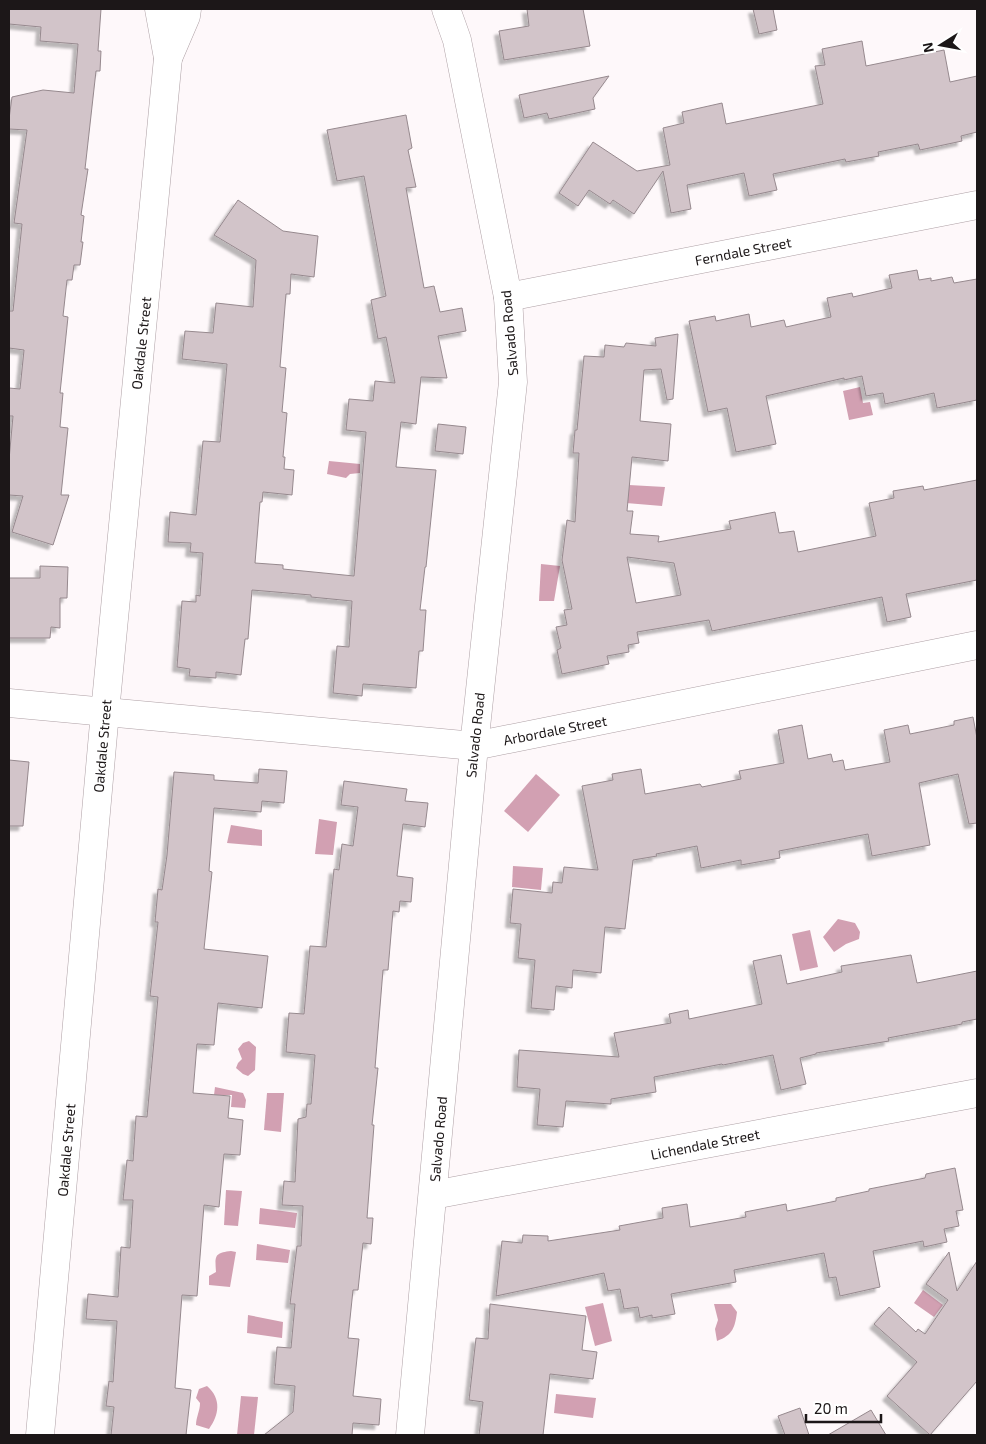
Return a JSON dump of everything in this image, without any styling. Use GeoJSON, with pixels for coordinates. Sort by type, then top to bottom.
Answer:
{"type":"FeatureCollection","features":[{"type":"Feature","properties":{"kind":"street","name":"Oakdale Street"},"geometry":{"type":"LineString","coordinates":[[40,1435],[105,712],[168,58],[159,9]]}},
{"type":"Feature","properties":{"kind":"street","name":"Oakdale Street"},"geometry":{"type":"LineString","coordinates":[[168,58],[186,16],[187,9]]}},
{"type":"Feature","properties":{"kind":"street","name":"Salvado Road"},"geometry":{"type":"LineString","coordinates":[[410,1435],[474,746],[513,382],[508,297],[457,40],[446,9]]}},
{"type":"Feature","properties":{"kind":"street","name":"Salvado Road"},"geometry":{"type":"LineString","coordinates":[[457,9],[457,40]]}},
{"type":"Feature","properties":{"kind":"street","name":"Ferndale Street"},"geometry":{"type":"LineString","coordinates":[[508,297],[977,205]]}},
{"type":"Feature","properties":{"kind":"street","name":"Arbordale Street"},"geometry":{"type":"LineString","coordinates":[[9,703],[474,746],[977,646]]}},
{"type":"Feature","properties":{"kind":"street","name":"Lichendale Street"},"geometry":{"type":"LineString","coordinates":[[432,1195],[977,1093]]}},
{"type":"Feature","properties":{"kind":"shaded area"},"geometry":{"type":"Polygon","coordinates":[[[860,387],[863,403],[870,402],[873,415],[849,420],[843,391],[860,387]]]}},
{"type":"Feature","properties":{"kind":"shaded area"},"geometry":{"type":"Polygon","coordinates":[[[329,461],[360,464],[360,473],[350,474],[346,478],[327,474],[329,461]]]}},
{"type":"Feature","properties":{"kind":"shaded area"},"geometry":{"type":"Polygon","coordinates":[[[629,485],[665,487],[662,506],[626,503],[629,485]]]}},
{"type":"Feature","properties":{"kind":"shaded area"},"geometry":{"type":"Polygon","coordinates":[[[541,564],[560,566],[554,601],[539,601],[541,564]]]}},
{"type":"Feature","properties":{"kind":"shaded area"},"geometry":{"type":"Polygon","coordinates":[[[536,774],[560,795],[528,832],[504,811],[536,774]]]}},
{"type":"Feature","properties":{"kind":"shaded area"},"geometry":{"type":"Polygon","coordinates":[[[319,819],[337,822],[333,855],[315,854],[319,819]]]}},
{"type":"Feature","properties":{"kind":"shaded area"},"geometry":{"type":"Polygon","coordinates":[[[231,825],[262,830],[262,846],[227,843],[231,825]]]}},
{"type":"Feature","properties":{"kind":"shaded area"},"geometry":{"type":"Polygon","coordinates":[[[513,866],[543,868],[541,890],[512,887],[513,866]]]}},
{"type":"Feature","properties":{"kind":"shaded area"},"geometry":{"type":"Polygon","coordinates":[[[838,919],[855,923],[860,932],[859,939],[846,944],[834,952],[823,937],[838,919]]]}},
{"type":"Feature","properties":{"kind":"shaded area"},"geometry":{"type":"Polygon","coordinates":[[[810,930],[818,967],[800,971],[792,934],[810,930]]]}},
{"type":"Feature","properties":{"kind":"shaded area"},"geometry":{"type":"Polygon","coordinates":[[[249,1041],[256,1047],[255,1070],[248,1076],[236,1068],[242,1059],[238,1049],[243,1043],[249,1041]]]}},
{"type":"Feature","properties":{"kind":"shaded area"},"geometry":{"type":"Polygon","coordinates":[[[215,1087],[243,1093],[246,1100],[245,1108],[231,1107],[232,1095],[214,1095],[215,1087]]]}},
{"type":"Feature","properties":{"kind":"shaded area"},"geometry":{"type":"Polygon","coordinates":[[[267,1093],[284,1093],[281,1132],[264,1130],[267,1093]]]}},
{"type":"Feature","properties":{"kind":"shaded area"},"geometry":{"type":"Polygon","coordinates":[[[226,1190],[242,1191],[238,1226],[224,1225],[226,1190]]]}},
{"type":"Feature","properties":{"kind":"shaded area"},"geometry":{"type":"Polygon","coordinates":[[[260,1208],[297,1213],[295,1228],[259,1224],[260,1208]]]}},
{"type":"Feature","properties":{"kind":"shaded area"},"geometry":{"type":"Polygon","coordinates":[[[257,1244],[290,1250],[288,1263],[256,1260],[257,1244]]]}},
{"type":"Feature","properties":{"kind":"shaded area"},"geometry":{"type":"Polygon","coordinates":[[[231,1251],[236,1252],[230,1287],[209,1285],[209,1276],[216,1272],[217,1256],[231,1251]]]}},
{"type":"Feature","properties":{"kind":"shaded area"},"geometry":{"type":"Polygon","coordinates":[[[923,1290],[943,1305],[934,1317],[914,1303],[923,1290]]]}},
{"type":"Feature","properties":{"kind":"shaded area"},"geometry":{"type":"Polygon","coordinates":[[[603,1303],[612,1341],[595,1346],[585,1307],[603,1303]]]}},
{"type":"Feature","properties":{"kind":"shaded area"},"geometry":{"type":"Polygon","coordinates":[[[714,1304],[731,1304],[737,1312],[730,1333],[717,1341],[715,1329],[718,1320],[714,1304]]]}},
{"type":"Feature","properties":{"kind":"shaded area"},"geometry":{"type":"Polygon","coordinates":[[[248,1315],[283,1322],[282,1338],[247,1333],[248,1315]]]}},
{"type":"Feature","properties":{"kind":"shaded area"},"geometry":{"type":"Polygon","coordinates":[[[207,1386],[212,1391],[217,1402],[217,1413],[209,1429],[196,1425],[200,1403],[196,1398],[199,1389],[207,1386]]]}},
{"type":"Feature","properties":{"kind":"shaded area"},"geometry":{"type":"Polygon","coordinates":[[[556,1394],[596,1398],[593,1418],[554,1413],[556,1394]]]}},
{"type":"Feature","properties":{"kind":"shaded area"},"geometry":{"type":"Polygon","coordinates":[[[241,1396],[258,1397],[254,1435],[237,1435],[241,1396]]]}},
{"type":"Feature","properties":{"kind":"building"},"geometry":{"type":"Polygon","coordinates":[[[9,9],[101,9],[98,51],[101,51],[100,71],[96,71],[85,169],[88,169],[81,215],[84,216],[81,242],[83,242],[80,265],[74,265],[72,280],[67,280],[63,316],[68,317],[60,393],[63,393],[60,427],[68,428],[61,495],[69,495],[53,545],[12,532],[23,496],[9,495],[9,460],[13,416],[9,416],[9,388],[20,389],[24,350],[9,348],[9,311],[13,311],[22,224],[14,223],[27,130],[9,129],[9,119],[12,97],[43,90],[74,93],[78,44],[40,41],[41,27],[9,24],[9,9]]]}},
{"type":"Feature","properties":{"kind":"building"},"geometry":{"type":"Polygon","coordinates":[[[527,9],[583,9],[590,46],[504,60],[499,31],[529,26],[527,9]]]}},
{"type":"Feature","properties":{"kind":"building"},"geometry":{"type":"Polygon","coordinates":[[[753,9],[773,9],[777,30],[759,34],[753,9]]]}},
{"type":"Feature","properties":{"kind":"building"},"geometry":{"type":"Polygon","coordinates":[[[862,41],[866,66],[944,50],[950,82],[977,76],[977,132],[961,136],[962,141],[920,150],[918,144],[878,152],[879,156],[846,162],[845,159],[773,174],[777,190],[749,196],[744,173],[687,185],[691,209],[671,213],[663,171],[634,214],[613,200],[610,204],[589,190],[578,206],[559,193],[593,142],[637,171],[670,165],[663,128],[684,123],[682,112],[722,103],[726,124],[823,104],[815,66],[825,65],[822,49],[862,41]]]}},
{"type":"Feature","properties":{"kind":"building"},"geometry":{"type":"Polygon","coordinates":[[[609,76],[593,98],[595,109],[549,119],[547,113],[524,118],[519,95],[609,76]]]}},
{"type":"Feature","properties":{"kind":"building"},"geometry":{"type":"Polygon","coordinates":[[[406,115],[412,148],[408,150],[416,187],[406,188],[424,288],[434,286],[440,312],[462,308],[466,331],[438,336],[447,378],[421,377],[416,424],[401,422],[396,467],[436,470],[420,610],[426,610],[423,651],[419,651],[416,688],[363,684],[362,696],[333,693],[337,646],[349,647],[352,601],[252,590],[248,639],[245,639],[241,675],[216,672],[216,678],[189,676],[190,669],[177,667],[182,601],[196,602],[196,595],[200,596],[203,553],[190,552],[191,543],[168,542],[170,512],[196,515],[203,441],[220,442],[227,364],[182,359],[185,331],[213,333],[216,303],[253,307],[256,260],[214,235],[238,200],[283,231],[318,236],[314,277],[291,274],[290,294],[286,294],[280,367],[286,368],[282,412],[287,413],[283,457],[285,457],[284,469],[294,470],[292,495],[263,492],[262,502],[260,502],[255,563],[283,565],[283,569],[354,576],[366,432],[346,430],[349,399],[373,401],[375,381],[395,383],[386,337],[378,339],[371,300],[386,296],[364,176],[337,181],[327,130],[406,115]]]}},
{"type":"Feature","properties":{"kind":"building"},"geometry":{"type":"Polygon","coordinates":[[[917,270],[919,280],[931,278],[931,281],[952,277],[954,283],[977,279],[977,400],[937,408],[934,393],[885,404],[883,393],[866,396],[862,376],[844,380],[844,378],[766,396],[776,444],[736,452],[727,408],[708,412],[689,321],[715,316],[716,321],[749,314],[751,327],[784,320],[786,327],[831,317],[827,298],[852,293],[853,297],[892,288],[889,275],[917,270]]]}},
{"type":"Feature","properties":{"kind":"building"},"geometry":{"type":"Polygon","coordinates":[[[678,334],[673,399],[667,400],[661,369],[644,370],[640,421],[671,424],[668,461],[632,457],[627,511],[633,511],[630,534],[659,536],[658,542],[731,529],[729,521],[775,512],[779,533],[794,531],[798,552],[876,536],[869,503],[894,498],[893,491],[923,486],[924,490],[977,480],[977,580],[906,594],[911,617],[887,622],[882,597],[712,631],[709,620],[637,632],[639,643],[628,645],[629,652],[607,656],[609,664],[562,674],[557,650],[561,648],[556,627],[567,625],[564,610],[572,609],[562,560],[567,520],[575,522],[579,453],[573,453],[584,356],[604,357],[605,345],[624,347],[626,343],[656,346],[655,338],[678,334]],[[627,557],[636,603],[681,595],[674,563],[627,557]]]}},
{"type":"Feature","properties":{"kind":"building"},"geometry":{"type":"Polygon","coordinates":[[[438,424],[466,427],[463,454],[435,451],[438,424]]]}},
{"type":"Feature","properties":{"kind":"building"},"geometry":{"type":"Polygon","coordinates":[[[40,566],[68,567],[67,598],[60,598],[60,628],[51,627],[50,638],[9,638],[9,578],[40,578],[40,566]]]}},
{"type":"Feature","properties":{"kind":"building"},"geometry":{"type":"Polygon","coordinates":[[[973,717],[977,738],[977,823],[969,824],[958,774],[919,783],[930,845],[872,856],[868,834],[779,851],[780,858],[741,865],[741,860],[701,868],[697,846],[633,860],[625,929],[605,927],[601,973],[573,970],[572,988],[556,986],[554,1010],[531,1008],[535,960],[518,958],[521,924],[510,923],[513,889],[552,893],[553,882],[562,883],[564,867],[598,870],[582,786],[613,780],[612,774],[641,769],[645,794],[700,784],[702,787],[741,779],[739,771],[784,763],[778,730],[802,725],[808,759],[831,754],[833,762],[843,760],[845,770],[890,762],[884,730],[908,725],[910,734],[954,725],[954,721],[973,717]]]}},
{"type":"Feature","properties":{"kind":"building"},"geometry":{"type":"Polygon","coordinates":[[[9,760],[29,762],[23,826],[9,826],[9,760]]]}},
{"type":"Feature","properties":{"kind":"building"},"geometry":{"type":"Polygon","coordinates":[[[259,769],[287,771],[284,803],[262,801],[261,812],[214,808],[209,871],[212,872],[204,949],[268,956],[262,1008],[218,1003],[214,1045],[197,1044],[193,1093],[230,1096],[228,1118],[243,1120],[240,1155],[224,1154],[219,1207],[204,1205],[197,1296],[182,1295],[175,1388],[191,1390],[186,1435],[111,1435],[114,1407],[106,1406],[109,1381],[113,1382],[117,1321],[86,1319],[88,1294],[118,1297],[121,1247],[130,1248],[133,1200],[123,1200],[127,1160],[133,1161],[136,1116],[147,1117],[158,997],[150,996],[158,922],[155,922],[158,889],[162,890],[167,855],[174,772],[214,775],[214,780],[258,783],[259,769]]]}},
{"type":"Feature","properties":{"kind":"building"},"geometry":{"type":"Polygon","coordinates":[[[344,781],[407,789],[405,801],[428,803],[425,827],[403,824],[397,876],[413,878],[411,902],[400,901],[399,912],[393,911],[388,970],[383,970],[375,1068],[378,1068],[372,1125],[374,1125],[367,1218],[373,1218],[371,1244],[363,1243],[358,1290],[353,1290],[348,1338],[359,1339],[353,1396],[381,1399],[379,1425],[353,1423],[352,1435],[264,1435],[293,1412],[295,1386],[274,1384],[277,1347],[291,1348],[295,1304],[290,1304],[297,1246],[301,1246],[303,1206],[282,1205],[284,1181],[295,1182],[298,1119],[306,1117],[307,1104],[311,1104],[315,1055],[286,1052],[289,1013],[304,1014],[310,946],[326,947],[334,869],[339,870],[342,844],[353,846],[358,807],[341,805],[344,781]]]}},
{"type":"Feature","properties":{"kind":"building"},"geometry":{"type":"Polygon","coordinates":[[[781,955],[787,984],[842,972],[841,966],[911,955],[917,983],[977,971],[977,1019],[962,1022],[962,1024],[888,1038],[889,1041],[816,1053],[800,1058],[806,1084],[781,1090],[773,1055],[654,1077],[656,1092],[611,1099],[611,1104],[566,1101],[563,1127],[537,1125],[540,1089],[517,1087],[519,1050],[619,1057],[614,1033],[671,1023],[669,1014],[688,1010],[689,1019],[762,1004],[753,961],[781,955]]]}},
{"type":"Feature","properties":{"kind":"building"},"geometry":{"type":"Polygon","coordinates":[[[955,1168],[963,1210],[956,1211],[959,1226],[944,1229],[947,1242],[924,1247],[923,1241],[873,1251],[880,1287],[840,1296],[836,1277],[829,1278],[824,1253],[734,1270],[736,1282],[671,1294],[675,1314],[652,1318],[652,1315],[640,1318],[638,1307],[624,1309],[620,1289],[608,1291],[604,1273],[496,1296],[502,1241],[522,1243],[523,1235],[548,1236],[548,1241],[620,1230],[619,1226],[663,1218],[662,1208],[687,1204],[690,1227],[746,1217],[745,1212],[786,1204],[787,1211],[836,1201],[836,1198],[869,1191],[869,1189],[925,1178],[926,1174],[955,1168]]]}},
{"type":"Feature","properties":{"kind":"building"},"geometry":{"type":"Polygon","coordinates":[[[949,1252],[957,1291],[977,1261],[977,1381],[930,1435],[887,1396],[917,1362],[874,1324],[889,1307],[916,1332],[918,1329],[925,1334],[948,1300],[926,1284],[949,1252]]]}},
{"type":"Feature","properties":{"kind":"building"},"geometry":{"type":"Polygon","coordinates":[[[490,1304],[586,1316],[582,1350],[597,1352],[593,1379],[550,1374],[543,1435],[479,1435],[483,1402],[469,1400],[476,1338],[488,1339],[490,1304]]]}},
{"type":"Feature","properties":{"kind":"building"},"geometry":{"type":"Polygon","coordinates":[[[800,1408],[809,1435],[785,1435],[778,1416],[800,1408]]]}},
{"type":"Feature","properties":{"kind":"building"},"geometry":{"type":"Polygon","coordinates":[[[871,1410],[886,1435],[828,1435],[871,1410]]]}}]}
